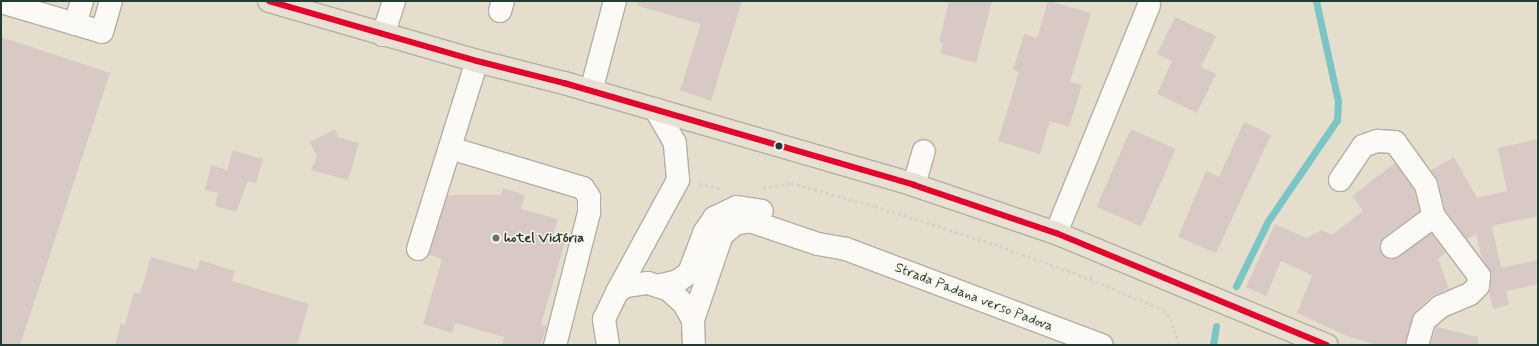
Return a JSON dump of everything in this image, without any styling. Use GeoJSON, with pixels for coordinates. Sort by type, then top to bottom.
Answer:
{"type":"FeatureCollection","features":[{"type":"Feature","properties":{"kind":"main road"},"geometry":{"type":"LineString","coordinates":[[269,1],[383,35],[592,91],[914,185],[1056,233],[1327,345]]}},
{"type":"Feature","properties":{"kind":"street"},"geometry":{"type":"LineString","coordinates":[[75,24],[82,1]]}},
{"type":"Feature","properties":{"kind":"street"},"geometry":{"type":"LineString","coordinates":[[1,2],[102,32],[111,1]]}},
{"type":"Feature","properties":{"kind":"street"},"geometry":{"type":"LineString","coordinates":[[383,35],[394,1]]}},
{"type":"Feature","properties":{"kind":"street"},"geometry":{"type":"LineString","coordinates":[[592,91],[615,1]]}},
{"type":"Feature","properties":{"kind":"street"},"geometry":{"type":"LineString","coordinates":[[1056,233],[1149,5]]}},
{"type":"Feature","properties":{"kind":"street"},"geometry":{"type":"LineString","coordinates":[[418,249],[477,61]]}},
{"type":"Feature","properties":{"kind":"street"},"geometry":{"type":"LineString","coordinates":[[593,345],[617,292],[678,180],[675,143],[655,109]]}},
{"type":"Feature","properties":{"kind":"street"},"geometry":{"type":"LineString","coordinates":[[1340,180],[1364,146],[1377,141],[1395,142],[1426,185],[1434,216],[1479,276],[1478,286],[1470,294],[1440,307],[1424,321],[1417,345]]}},
{"type":"Feature","properties":{"kind":"street"},"geometry":{"type":"LineString","coordinates":[[450,148],[583,188],[589,198],[586,226],[555,345]]}},
{"type":"Feature","properties":{"kind":"street"},"geometry":{"type":"LineString","coordinates":[[914,185],[924,151]]}},
{"type":"Feature","properties":{"kind":"street","name":"Strada Padana verso Padova"},"geometry":{"type":"LineString","coordinates":[[658,286],[685,278],[693,266],[708,225],[721,213],[737,207],[755,209],[821,233],[846,249]]}},
{"type":"Feature","properties":{"kind":"street"},"geometry":{"type":"LineString","coordinates":[[1392,247],[1434,216]]}},
{"type":"Feature","properties":{"kind":"street","name":"Strada Padana verso Padova"},"geometry":{"type":"LineString","coordinates":[[694,345],[693,320],[719,239],[735,224],[741,222],[759,223],[818,244],[846,249],[1102,345]]}},
{"type":"Feature","properties":{"kind":"street","name":"Strada Padana verso Padova"},"geometry":{"type":"LineString","coordinates":[[617,292],[638,284],[658,286],[668,290],[684,304],[693,320]]}},
{"type":"Feature","properties":{"kind":"street"},"geometry":{"type":"LineString","coordinates":[[604,319],[608,345]]}},
{"type":"Feature","properties":{"kind":"path"},"geometry":{"type":"LineString","coordinates":[[691,183],[728,190]]}},
{"type":"Feature","properties":{"kind":"path"},"geometry":{"type":"LineString","coordinates":[[759,190],[776,184],[797,185],[994,244],[1090,279],[1164,310],[1171,319],[1179,345]]}},
{"type":"Feature","properties":{"kind":"path"},"geometry":{"type":"LineString","coordinates":[[1090,279],[1092,275]]}},
{"type":"Feature","properties":{"kind":"building"},"geometry":{"type":"Polygon","coordinates":[[[638,1],[742,1],[711,101],[680,90],[701,24],[638,6],[638,1]]]}},
{"type":"Feature","properties":{"kind":"building"},"geometry":{"type":"Polygon","coordinates":[[[949,1],[992,1],[976,63],[940,53],[943,43],[939,42],[949,1]]]}},
{"type":"Feature","properties":{"kind":"building"},"geometry":{"type":"Polygon","coordinates":[[[1048,1],[1091,13],[1070,82],[1082,85],[1069,127],[1050,121],[1040,154],[998,141],[1019,72],[1013,70],[1024,34],[1037,38],[1048,1]]]}},
{"type":"Feature","properties":{"kind":"building"},"geometry":{"type":"Polygon","coordinates":[[[1175,17],[1216,36],[1201,67],[1216,74],[1197,113],[1157,94],[1172,61],[1157,54],[1175,17]]]}},
{"type":"Feature","properties":{"kind":"building"},"geometry":{"type":"Polygon","coordinates":[[[1,37],[110,73],[20,345],[1,345],[1,37]]]}},
{"type":"Feature","properties":{"kind":"building"},"geometry":{"type":"Polygon","coordinates":[[[1244,122],[1271,135],[1216,253],[1178,237],[1206,171],[1219,177],[1244,122]]]}},
{"type":"Feature","properties":{"kind":"building"},"geometry":{"type":"Polygon","coordinates":[[[335,129],[338,137],[359,143],[348,180],[311,170],[317,157],[310,142],[335,129]]]}},
{"type":"Feature","properties":{"kind":"building"},"geometry":{"type":"Polygon","coordinates":[[[1131,129],[1176,149],[1141,227],[1096,207],[1131,129]]]}},
{"type":"Feature","properties":{"kind":"building"},"geometry":{"type":"Polygon","coordinates":[[[1538,139],[1538,216],[1492,226],[1501,268],[1538,260],[1538,284],[1506,291],[1509,305],[1493,309],[1489,290],[1491,277],[1482,259],[1476,234],[1467,239],[1445,210],[1438,182],[1431,170],[1454,157],[1477,198],[1507,191],[1498,148],[1538,139]]]}},
{"type":"Feature","properties":{"kind":"building"},"geometry":{"type":"Polygon","coordinates":[[[233,150],[263,159],[256,183],[248,181],[236,212],[215,206],[218,193],[205,190],[211,165],[227,170],[233,150]]]}},
{"type":"Feature","properties":{"kind":"building"},"geometry":{"type":"Polygon","coordinates":[[[1395,163],[1414,190],[1420,211],[1384,237],[1380,242],[1382,254],[1387,259],[1399,257],[1431,233],[1446,253],[1438,259],[1449,289],[1432,296],[1415,312],[1405,345],[1378,345],[1347,336],[1297,313],[1312,275],[1281,261],[1266,296],[1246,287],[1275,224],[1307,238],[1321,230],[1332,235],[1363,211],[1352,196],[1395,163]]]}},
{"type":"Feature","properties":{"kind":"building"},"geometry":{"type":"Polygon","coordinates":[[[503,188],[525,195],[521,209],[558,219],[552,238],[565,242],[541,324],[547,326],[540,345],[502,345],[504,337],[455,323],[452,333],[423,324],[442,259],[429,255],[448,195],[501,195],[503,188]]]}},
{"type":"Feature","properties":{"kind":"building"},"geometry":{"type":"Polygon","coordinates":[[[151,257],[197,270],[200,260],[235,271],[232,281],[309,304],[297,345],[115,345],[121,323],[125,325],[134,292],[140,294],[151,257]]]}},
{"type":"Feature","properties":{"kind":"building"},"geometry":{"type":"Polygon","coordinates":[[[1436,327],[1478,337],[1478,345],[1430,345],[1436,327]]]}},
{"type":"Feature","properties":{"kind":"waterway"},"geometry":{"type":"LineString","coordinates":[[1236,286],[1268,221],[1337,120],[1338,101],[1316,1]]}},
{"type":"Feature","properties":{"kind":"waterway"},"geometry":{"type":"LineString","coordinates":[[1213,345],[1216,326]]}},
{"type":"Feature","properties":{"kind":"transit line"},"geometry":{"type":"LineString","coordinates":[[269,1],[477,61],[564,83],[914,185],[1056,233],[1327,345]]}},
{"type":"Feature","properties":{"kind":"place","name":"hotel Victória"},"geometry":{"type":"Point","coordinates":[496,238]}}]}
